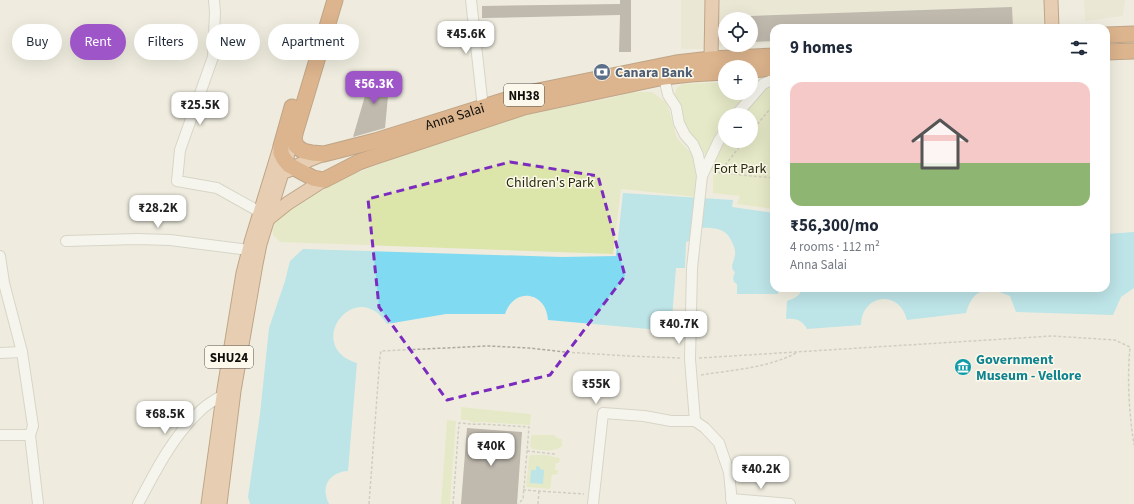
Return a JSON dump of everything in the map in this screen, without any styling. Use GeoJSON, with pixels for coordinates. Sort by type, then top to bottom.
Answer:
{"type":"FeatureCollection","features":[{"type":"Feature","properties":{"kind":"highway"},"geometry":{"type":"LineString","coordinates":[[324,180],[313,178],[288,168],[281,153],[282,138],[326,0]]}},
{"type":"Feature","properties":{"kind":"highway","name":"NH38"},"geometry":{"type":"LineString","coordinates":[[296,130],[335,0]]}},
{"type":"Feature","properties":{"kind":"highway"},"geometry":{"type":"LineString","coordinates":[[1110,35],[1134,34]]}},
{"type":"Feature","properties":{"kind":"highway"},"geometry":{"type":"LineString","coordinates":[[1110,52],[1134,51]]}},
{"type":"Feature","properties":{"kind":"highway","name":"Anna Salai"},"geometry":{"type":"LineString","coordinates":[[296,130],[294,138],[296,146],[303,151],[324,154],[374,141],[528,93],[676,63],[711,59],[770,56]]}},
{"type":"Feature","properties":{"kind":"highway"},"geometry":{"type":"LineString","coordinates":[[758,69],[770,68]]}},
{"type":"Feature","properties":{"kind":"highway","name":"Anna Salai"},"geometry":{"type":"LineString","coordinates":[[324,180],[376,156],[524,107],[664,77],[718,72]]}},
{"type":"Feature","properties":{"kind":"main road"},"geometry":{"type":"LineString","coordinates":[[711,59],[712,0]]}},
{"type":"Feature","properties":{"kind":"main road"},"geometry":{"type":"LineString","coordinates":[[1051,0],[1052,24]]}},
{"type":"Feature","properties":{"kind":"main road"},"geometry":{"type":"LineString","coordinates":[[288,168],[296,130]]}},
{"type":"Feature","properties":{"kind":"main road","name":"SHU24"},"geometry":{"type":"LineString","coordinates":[[220,504],[234,391],[245,324],[264,215],[282,138]]}},
{"type":"Feature","properties":{"kind":"main road"},"geometry":{"type":"LineString","coordinates":[[264,215],[274,183],[288,168],[324,154]]}},
{"type":"Feature","properties":{"kind":"main road"},"geometry":{"type":"LineString","coordinates":[[264,215],[288,203],[324,180]]}},
{"type":"Feature","properties":{"kind":"main road","name":"SHU24"},"geometry":{"type":"LineString","coordinates":[[208,504],[223,394],[243,273],[249,250],[264,215]]}},
{"type":"Feature","properties":{"kind":"street"},"geometry":{"type":"LineString","coordinates":[[214,0],[215,12],[213,57],[180,150],[177,181],[216,188],[264,215]]}},
{"type":"Feature","properties":{"kind":"street"},"geometry":{"type":"LineString","coordinates":[[471,0],[483,108]]}},
{"type":"Feature","properties":{"kind":"street"},"geometry":{"type":"LineString","coordinates":[[664,77],[668,95],[676,107],[679,123],[685,135],[693,144],[698,155],[702,176],[692,268],[690,359],[695,421]]}},
{"type":"Feature","properties":{"kind":"street"},"geometry":{"type":"LineString","coordinates":[[742,108],[763,84],[770,81]]}},
{"type":"Feature","properties":{"kind":"street"},"geometry":{"type":"LineString","coordinates":[[702,176],[718,142]]}},
{"type":"Feature","properties":{"kind":"street"},"geometry":{"type":"LineString","coordinates":[[66,241],[137,239],[170,240],[249,250]]}},
{"type":"Feature","properties":{"kind":"street"},"geometry":{"type":"LineString","coordinates":[[0,256],[4,283],[22,352],[33,426],[30,435],[38,504]]}},
{"type":"Feature","properties":{"kind":"street"},"geometry":{"type":"LineString","coordinates":[[0,353],[22,352]]}},
{"type":"Feature","properties":{"kind":"street"},"geometry":{"type":"LineString","coordinates":[[138,504],[173,443],[187,424],[198,412],[223,394]]}},
{"type":"Feature","properties":{"kind":"street"},"geometry":{"type":"LineString","coordinates":[[593,499],[603,413],[644,416],[671,422],[695,421],[705,428],[719,443],[729,472],[731,501],[790,504]]}},
{"type":"Feature","properties":{"kind":"street"},"geometry":{"type":"LineString","coordinates":[[0,435],[30,435]]}},
{"type":"Feature","properties":{"kind":"path"},"geometry":{"type":"LineString","coordinates":[[758,123],[770,109]]}},
{"type":"Feature","properties":{"kind":"path"},"geometry":{"type":"LineString","coordinates":[[739,148],[719,173],[770,178]]}},
{"type":"Feature","properties":{"kind":"path"},"geometry":{"type":"LineString","coordinates":[[369,504],[381,351],[488,346],[690,359],[1052,336],[1115,340],[1130,347],[1128,367],[1131,429],[1134,445]]}},
{"type":"Feature","properties":{"kind":"path"},"geometry":{"type":"LineString","coordinates":[[692,375],[754,366],[785,359],[798,352]]}},
{"type":"Feature","properties":{"kind":"path"},"geometry":{"type":"LineString","coordinates":[[453,504],[459,423],[529,427],[523,499],[518,504]]}},
{"type":"Feature","properties":{"kind":"path"},"geometry":{"type":"LineString","coordinates":[[527,451],[555,454]]}},
{"type":"Feature","properties":{"kind":"path"},"geometry":{"type":"LineString","coordinates":[[523,490],[593,499]]}},
{"type":"Feature","properties":{"kind":"path"},"geometry":{"type":"LineString","coordinates":[[538,504],[539,491]]}},
{"type":"Feature","properties":{"kind":"highlighted area"},"geometry":{"type":"Polygon","coordinates":[[[510,162],[598,176],[625,276],[550,375],[447,400],[379,307],[368,199],[510,162]]]}},
{"type":"Feature","properties":{"kind":"shaded area"},"geometry":{"type":"Polygon","coordinates":[[[681,0],[707,0],[708,49],[681,49],[681,0]]]}},
{"type":"Feature","properties":{"kind":"shaded area"},"geometry":{"type":"Polygon","coordinates":[[[716,0],[1044,0],[1045,24],[770,24],[770,43],[758,44],[758,12],[718,12],[718,46],[716,46],[716,0]]]}},
{"type":"Feature","properties":{"kind":"shaded area"},"geometry":{"type":"Polygon","coordinates":[[[1084,0],[1125,0],[1123,16],[1085,21],[1084,0]]]}},
{"type":"Feature","properties":{"kind":"green space","name":"Fort Park"},"geometry":{"type":"Polygon","coordinates":[[[770,81],[770,208],[737,204],[740,196],[713,193],[713,172],[700,145],[687,129],[682,120],[674,95],[677,88],[682,84],[718,82],[718,100],[758,100],[758,82],[770,81]]]}},
{"type":"Feature","properties":{"kind":"green space","name":"Children's Park"},"geometry":{"type":"Polygon","coordinates":[[[633,92],[652,92],[667,103],[677,138],[693,155],[699,176],[698,197],[621,189],[613,254],[280,242],[273,235],[272,227],[276,217],[315,194],[354,174],[425,146],[525,115],[633,92]]]}},
{"type":"Feature","properties":{"kind":"green space"},"geometry":{"type":"Polygon","coordinates":[[[461,407],[531,414],[530,425],[480,422],[473,423],[468,420],[461,420],[461,407]]]}},
{"type":"Feature","properties":{"kind":"green space"},"geometry":{"type":"Polygon","coordinates":[[[447,420],[456,421],[450,504],[441,504],[447,420]]]}},
{"type":"Feature","properties":{"kind":"green space"},"geometry":{"type":"Polygon","coordinates":[[[531,435],[554,435],[557,438],[562,439],[562,446],[555,450],[532,449],[530,446],[531,435]]]}},
{"type":"Feature","properties":{"kind":"green space"},"geometry":{"type":"Polygon","coordinates":[[[549,455],[560,458],[559,463],[556,463],[555,470],[558,470],[558,474],[552,475],[550,489],[526,487],[529,456],[549,455]]]}},
{"type":"Feature","properties":{"kind":"water"},"geometry":{"type":"Polygon","coordinates":[[[623,193],[733,200],[732,207],[770,212],[770,292],[778,292],[778,294],[737,294],[737,284],[734,282],[733,278],[735,272],[732,268],[735,251],[733,243],[728,235],[714,228],[692,228],[689,241],[686,242],[685,268],[676,268],[671,331],[548,320],[546,310],[542,303],[536,298],[529,296],[522,296],[515,299],[509,305],[505,314],[446,314],[387,324],[375,311],[362,307],[349,310],[340,319],[334,330],[334,343],[341,354],[357,363],[348,471],[336,474],[331,477],[328,482],[326,486],[326,498],[329,504],[250,504],[248,497],[260,414],[269,328],[285,281],[290,261],[303,249],[562,257],[616,256],[623,193]]]}},
{"type":"Feature","properties":{"kind":"water"},"geometry":{"type":"Polygon","coordinates":[[[1134,232],[1134,288],[1121,297],[1113,315],[1016,312],[1010,296],[998,292],[1110,292],[1110,234],[1134,232]]]}},
{"type":"Feature","properties":{"kind":"water"},"geometry":{"type":"Polygon","coordinates":[[[800,292],[980,292],[973,298],[966,313],[907,320],[903,310],[897,303],[881,299],[867,307],[863,315],[861,325],[807,329],[798,320],[786,319],[787,301],[798,295],[800,292]]]}},
{"type":"Feature","properties":{"kind":"water"},"geometry":{"type":"Polygon","coordinates":[[[536,466],[544,470],[543,484],[530,483],[531,470],[536,470],[536,466]]]}},
{"type":"Feature","properties":{"kind":"building"},"geometry":{"type":"Polygon","coordinates":[[[620,0],[631,0],[631,52],[619,52],[620,15],[482,18],[482,6],[620,4],[620,0]]]}},
{"type":"Feature","properties":{"kind":"building"},"geometry":{"type":"Polygon","coordinates":[[[1012,7],[1013,24],[770,24],[770,41],[758,42],[758,16],[1012,7]]]}},
{"type":"Feature","properties":{"kind":"building"},"geometry":{"type":"Polygon","coordinates":[[[372,72],[390,75],[385,128],[353,137],[372,72]]]}},
{"type":"Feature","properties":{"kind":"building"},"geometry":{"type":"Polygon","coordinates":[[[467,428],[522,432],[517,504],[461,504],[467,428]]]}},
{"type":"Feature","properties":{"kind":"place","name":"Canara Bank"},"geometry":{"type":"Point","coordinates":[602,72]}},
{"type":"Feature","properties":{"kind":"place","name":"Government Museum - Vellore"},"geometry":{"type":"Point","coordinates":[963,367]}}]}
